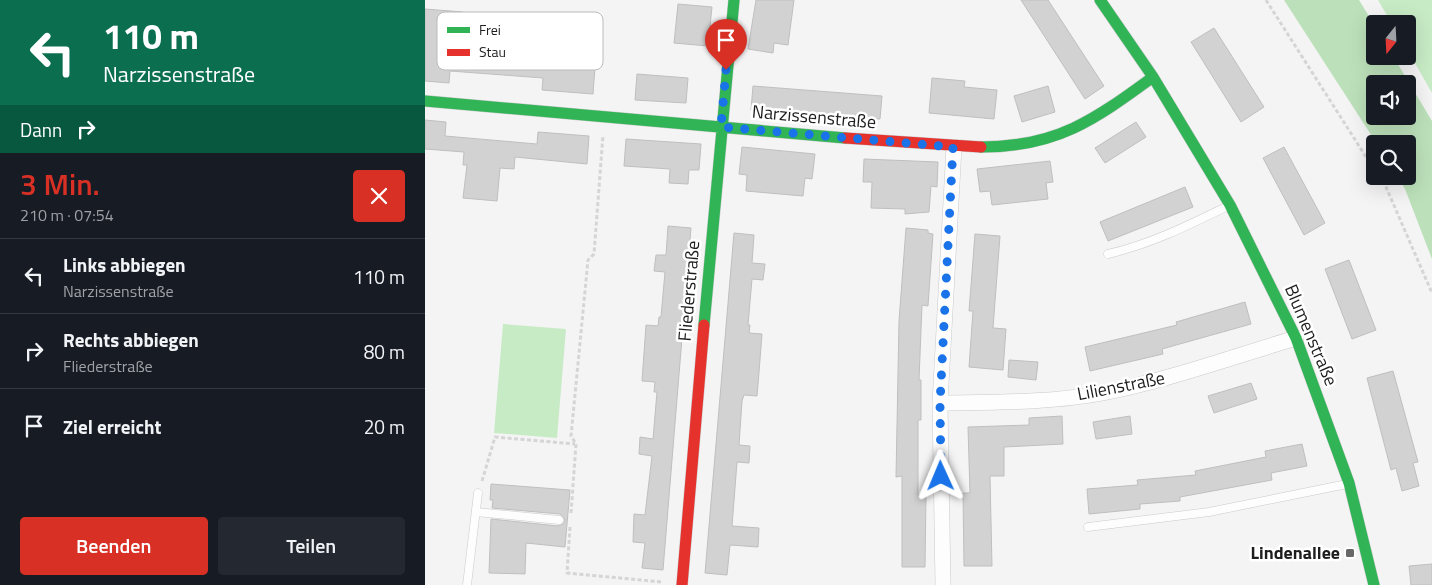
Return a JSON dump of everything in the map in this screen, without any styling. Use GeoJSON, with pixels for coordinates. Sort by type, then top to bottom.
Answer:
{"type":"FeatureCollection","features":[{"type":"Feature","properties":{"kind":"street","name":"Fliederstraße"},"geometry":{"type":"LineString","coordinates":[[682,585],[721,127],[735,0]]}},
{"type":"Feature","properties":{"kind":"street","name":"Blumenstraße"},"geometry":{"type":"LineString","coordinates":[[1100,0],[1153,77],[1230,205],[1296,338],[1349,483],[1374,585]]}},
{"type":"Feature","properties":{"kind":"street","name":"Narzissenstraße"},"geometry":{"type":"LineString","coordinates":[[425,101],[953,147],[1017,146],[1056,136],[1077,128],[1153,77]]}},
{"type":"Feature","properties":{"kind":"street"},"geometry":{"type":"LineString","coordinates":[[943,585],[940,403],[953,147]]}},
{"type":"Feature","properties":{"kind":"street","name":"Lilienstraße"},"geometry":{"type":"LineString","coordinates":[[940,403],[1026,402],[1101,393],[1152,382],[1296,338]]}},
{"type":"Feature","properties":{"kind":"lane"},"geometry":{"type":"LineString","coordinates":[[1108,254],[1135,248],[1171,234],[1230,205]]}},
{"type":"Feature","properties":{"kind":"lane"},"geometry":{"type":"LineString","coordinates":[[1088,527],[1209,512],[1349,483]]}},
{"type":"Feature","properties":{"kind":"lane"},"geometry":{"type":"LineString","coordinates":[[467,585],[478,493]]}},
{"type":"Feature","properties":{"kind":"lane"},"geometry":{"type":"LineString","coordinates":[[475,512],[559,520]]}},
{"type":"Feature","properties":{"kind":"path"},"geometry":{"type":"LineString","coordinates":[[1266,0],[1366,157]]}},
{"type":"Feature","properties":{"kind":"path"},"geometry":{"type":"LineString","coordinates":[[604,117],[594,254],[588,260],[571,436],[576,444],[567,573],[682,585]]}},
{"type":"Feature","properties":{"kind":"path"},"geometry":{"type":"LineString","coordinates":[[1384,185],[1432,293]]}},
{"type":"Feature","properties":{"kind":"path"},"geometry":{"type":"LineString","coordinates":[[478,493],[495,437],[576,444]]}},
{"type":"Feature","properties":{"kind":"green space"},"geometry":{"type":"Polygon","coordinates":[[[1284,0],[1359,0],[1368,15],[1366,15],[1366,65],[1398,65],[1404,75],[1366,75],[1366,125],[1416,125],[1416,94],[1432,121],[1432,259],[1403,185],[1416,185],[1416,135],[1371,135],[1284,0]]]}},
{"type":"Feature","properties":{"kind":"green space"},"geometry":{"type":"Polygon","coordinates":[[[1378,0],[1432,0],[1432,93],[1416,65],[1416,15],[1387,15],[1378,0]]]}},
{"type":"Feature","properties":{"kind":"green space"},"geometry":{"type":"Polygon","coordinates":[[[503,324],[566,329],[557,438],[494,433],[503,324]]]}},
{"type":"Feature","properties":{"kind":"building"},"geometry":{"type":"Polygon","coordinates":[[[756,0],[794,0],[788,45],[774,43],[773,53],[748,49],[756,0]]]}},
{"type":"Feature","properties":{"kind":"building"},"geometry":{"type":"Polygon","coordinates":[[[1021,0],[1048,0],[1104,86],[1085,99],[1021,0]]]}},
{"type":"Feature","properties":{"kind":"building"},"geometry":{"type":"Polygon","coordinates":[[[678,4],[712,7],[708,46],[674,43],[678,4]]]}},
{"type":"Feature","properties":{"kind":"building"},"geometry":{"type":"Polygon","coordinates":[[[425,9],[463,12],[437,12],[437,70],[595,70],[593,94],[542,90],[543,78],[450,71],[449,83],[425,81],[425,9]]]}},
{"type":"Feature","properties":{"kind":"building"},"geometry":{"type":"Polygon","coordinates":[[[1214,28],[1264,107],[1241,122],[1191,42],[1214,28]]]}},
{"type":"Feature","properties":{"kind":"building"},"geometry":{"type":"Polygon","coordinates":[[[637,74],[688,78],[686,103],[635,100],[637,74]]]}},
{"type":"Feature","properties":{"kind":"building"},"geometry":{"type":"Polygon","coordinates":[[[932,78],[965,81],[964,87],[997,90],[994,119],[929,113],[932,78]]]}},
{"type":"Feature","properties":{"kind":"building"},"geometry":{"type":"Polygon","coordinates":[[[753,86],[882,96],[880,119],[751,110],[753,86]]]}},
{"type":"Feature","properties":{"kind":"building"},"geometry":{"type":"Polygon","coordinates":[[[1048,86],[1055,112],[1022,122],[1014,96],[1048,86]]]}},
{"type":"Feature","properties":{"kind":"building"},"geometry":{"type":"Polygon","coordinates":[[[425,120],[446,122],[445,136],[537,144],[538,132],[589,136],[587,164],[515,157],[514,169],[500,168],[497,201],[463,198],[467,165],[463,165],[464,152],[425,149],[425,120]]]}},
{"type":"Feature","properties":{"kind":"building"},"geometry":{"type":"Polygon","coordinates":[[[1136,122],[1146,137],[1105,163],[1095,148],[1136,122]]]}},
{"type":"Feature","properties":{"kind":"building"},"geometry":{"type":"Polygon","coordinates":[[[626,139],[701,144],[699,170],[689,170],[688,184],[669,183],[670,169],[624,166],[626,139]]]}},
{"type":"Feature","properties":{"kind":"building"},"geometry":{"type":"Polygon","coordinates":[[[742,147],[815,154],[812,179],[805,178],[803,196],[746,191],[747,175],[739,174],[742,147]]]}},
{"type":"Feature","properties":{"kind":"building"},"geometry":{"type":"Polygon","coordinates":[[[1284,147],[1325,223],[1304,235],[1263,158],[1284,147]]]}},
{"type":"Feature","properties":{"kind":"building"},"geometry":{"type":"Polygon","coordinates":[[[864,159],[938,162],[937,187],[931,186],[929,212],[905,214],[905,209],[871,208],[872,182],[863,182],[864,159]]]}},
{"type":"Feature","properties":{"kind":"building"},"geometry":{"type":"Polygon","coordinates":[[[1050,161],[1053,182],[1046,183],[1048,199],[992,205],[990,191],[980,192],[977,169],[1050,161]]]}},
{"type":"Feature","properties":{"kind":"building"},"geometry":{"type":"Polygon","coordinates":[[[1185,187],[1193,207],[1108,241],[1100,222],[1185,187]]]}},
{"type":"Feature","properties":{"kind":"building"},"geometry":{"type":"Polygon","coordinates":[[[668,226],[691,228],[663,570],[642,568],[645,543],[633,542],[634,514],[645,515],[652,456],[639,454],[640,437],[653,439],[657,392],[654,392],[655,382],[642,381],[646,325],[658,326],[659,317],[661,317],[665,272],[654,271],[656,255],[666,255],[668,226]]]}},
{"type":"Feature","properties":{"kind":"building"},"geometry":{"type":"Polygon","coordinates":[[[906,228],[928,230],[928,233],[933,234],[928,306],[922,305],[919,380],[921,380],[921,420],[918,420],[918,495],[926,495],[925,567],[902,567],[902,476],[896,477],[899,321],[906,228]]]}},
{"type":"Feature","properties":{"kind":"building"},"geometry":{"type":"Polygon","coordinates":[[[734,233],[754,235],[752,263],[765,264],[763,280],[752,279],[748,325],[750,325],[749,333],[762,334],[759,372],[757,396],[744,395],[742,401],[739,445],[750,446],[749,463],[737,462],[732,526],[759,528],[758,547],[730,545],[727,575],[705,573],[734,233]]]}},
{"type":"Feature","properties":{"kind":"building"},"geometry":{"type":"Polygon","coordinates":[[[975,234],[1000,236],[993,328],[1006,329],[1003,370],[969,367],[973,311],[969,311],[975,234]]]}},
{"type":"Feature","properties":{"kind":"building"},"geometry":{"type":"Polygon","coordinates":[[[1349,260],[1376,330],[1352,339],[1325,269],[1349,260]]]}},
{"type":"Feature","properties":{"kind":"building"},"geometry":{"type":"Polygon","coordinates":[[[1245,302],[1251,324],[1162,349],[1163,354],[1090,371],[1085,347],[1177,325],[1176,322],[1245,302]]]}},
{"type":"Feature","properties":{"kind":"building"},"geometry":{"type":"Polygon","coordinates":[[[1009,360],[1038,362],[1036,380],[1008,377],[1009,360]]]}},
{"type":"Feature","properties":{"kind":"building"},"geometry":{"type":"Polygon","coordinates":[[[1393,371],[1418,462],[1413,463],[1419,486],[1402,491],[1396,468],[1391,470],[1367,378],[1393,371]]]}},
{"type":"Feature","properties":{"kind":"building"},"geometry":{"type":"Polygon","coordinates":[[[1251,383],[1257,399],[1214,413],[1208,396],[1251,383]]]}},
{"type":"Feature","properties":{"kind":"building"},"geometry":{"type":"Polygon","coordinates":[[[1062,416],[1063,444],[1004,447],[1004,476],[990,476],[992,566],[964,566],[963,493],[970,493],[968,427],[1029,425],[1029,418],[1062,416]]]}},
{"type":"Feature","properties":{"kind":"building"},"geometry":{"type":"Polygon","coordinates":[[[1130,416],[1132,434],[1096,439],[1093,422],[1130,416]]]}},
{"type":"Feature","properties":{"kind":"building"},"geometry":{"type":"Polygon","coordinates":[[[1302,444],[1307,466],[1271,473],[1272,480],[1180,497],[1180,501],[1140,504],[1140,509],[1089,514],[1087,489],[1138,485],[1137,480],[1196,475],[1195,471],[1266,457],[1265,451],[1302,444]]]}},
{"type":"Feature","properties":{"kind":"building"},"geometry":{"type":"Polygon","coordinates":[[[491,484],[570,490],[565,547],[526,543],[525,574],[489,573],[491,519],[558,526],[563,524],[565,520],[560,514],[492,508],[493,500],[490,500],[491,484]]]}},
{"type":"Feature","properties":{"kind":"building"},"geometry":{"type":"Polygon","coordinates":[[[1432,564],[1432,585],[1411,585],[1409,566],[1432,564]]]}},
{"type":"Feature","properties":{"kind":"traffic: fast"},"geometry":{"type":"LineString","coordinates":[[704,325],[734,0]]}},
{"type":"Feature","properties":{"kind":"traffic: fast"},"geometry":{"type":"LineString","coordinates":[[1100,0],[1153,77],[1230,205],[1296,338],[1349,483],[1374,585]]}},
{"type":"Feature","properties":{"kind":"traffic: fast"},"geometry":{"type":"LineString","coordinates":[[981,147],[1008,146],[1032,142],[1073,128],[1112,106],[1153,77]]}},
{"type":"Feature","properties":{"kind":"traffic: fast"},"geometry":{"type":"LineString","coordinates":[[425,101],[845,138]]}},
{"type":"Feature","properties":{"kind":"traffic: jam"},"geometry":{"type":"LineString","coordinates":[[845,138],[981,147]]}},
{"type":"Feature","properties":{"kind":"traffic: jam"},"geometry":{"type":"LineString","coordinates":[[682,585],[704,325]]}},
{"type":"Feature","properties":{"kind":"place","name":"Lindenallee"},"geometry":{"type":"Point","coordinates":[1350,553]}},
{"type":"Feature","properties":{"kind":"route"},"geometry":{"type":"LineString","coordinates":[[726,70],[721,127],[953,147],[940,403],[941,476]]}}]}
